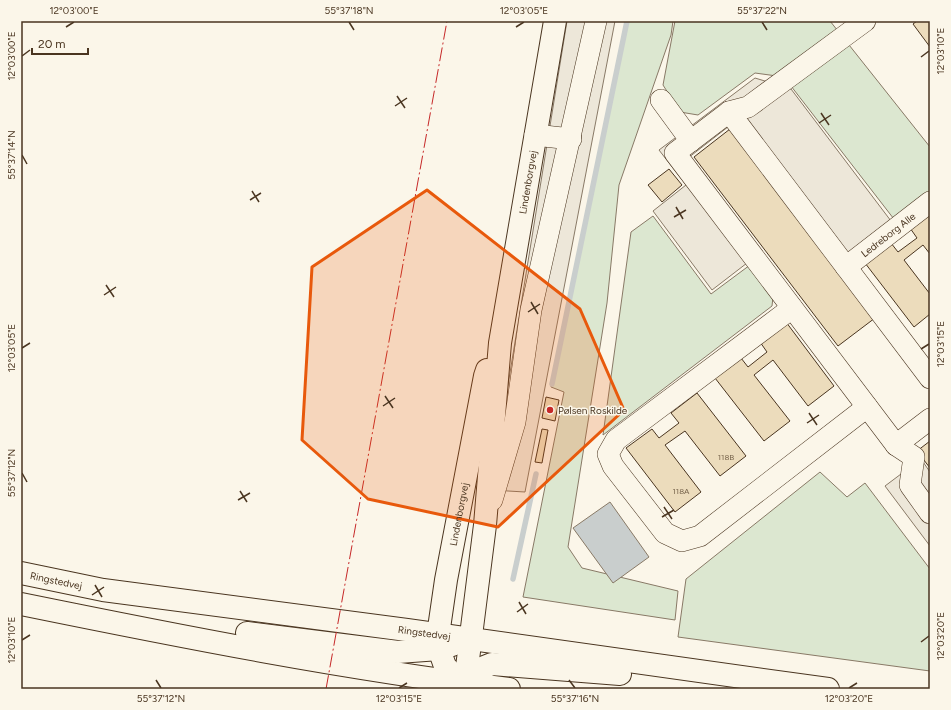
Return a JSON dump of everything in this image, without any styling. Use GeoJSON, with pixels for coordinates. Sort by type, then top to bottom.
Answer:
{"type":"FeatureCollection","features":[{"type":"Feature","properties":{"kind":"main road","name":"Lindenborgvej"},"geometry":{"type":"LineString","coordinates":[[463,685],[471,640],[485,525],[500,343],[555,21]]}},
{"type":"Feature","properties":{"kind":"main road","name":"Lindenborgvej"},"geometry":{"type":"LineString","coordinates":[[463,685],[444,666],[438,642],[446,580],[484,376],[500,343]]}},
{"type":"Feature","properties":{"kind":"main road","name":"Ringstedvej"},"geometry":{"type":"LineString","coordinates":[[21,573],[103,590],[438,642]]}},
{"type":"Feature","properties":{"kind":"main road"},"geometry":{"type":"LineString","coordinates":[[21,604],[162,632],[395,674],[463,685],[509,689]]}},
{"type":"Feature","properties":{"kind":"main road"},"geometry":{"type":"LineString","coordinates":[[162,632],[212,629],[398,652],[438,642],[471,640],[828,689]]}},
{"type":"Feature","properties":{"kind":"main road"},"geometry":{"type":"LineString","coordinates":[[463,685],[477,670],[492,664],[637,676],[723,675]]}},
{"type":"Feature","properties":{"kind":"street"},"geometry":{"type":"LineString","coordinates":[[485,525],[515,422],[531,310],[571,139],[596,21]]}},
{"type":"Feature","properties":{"kind":"street"},"geometry":{"type":"LineString","coordinates":[[865,21],[748,107],[729,112],[675,153],[896,445],[914,457],[910,485],[930,513]]}},
{"type":"Feature","properties":{"kind":"street"},"geometry":{"type":"LineString","coordinates":[[661,100],[691,141]]}},
{"type":"Feature","properties":{"kind":"street"},"geometry":{"type":"LineString","coordinates":[[729,112],[930,378]]}},
{"type":"Feature","properties":{"kind":"street"},"geometry":{"type":"LineString","coordinates":[[535,134],[571,139]]}},
{"type":"Feature","properties":{"kind":"street","name":"Ledreborg Alle"},"geometry":{"type":"LineString","coordinates":[[846,267],[930,202]]}},
{"type":"Feature","properties":{"kind":"street"},"geometry":{"type":"LineString","coordinates":[[792,308],[616,440],[608,454],[613,466],[665,533],[682,541],[700,536],[867,407]]}},
{"type":"Feature","properties":{"kind":"street"},"geometry":{"type":"LineString","coordinates":[[500,343],[526,350]]}},
{"type":"Feature","properties":{"kind":"street"},"geometry":{"type":"LineString","coordinates":[[896,445],[930,419]]}},
{"type":"Feature","properties":{"kind":"highlighted area"},"geometry":{"type":"Polygon","coordinates":[[[427,190],[580,309],[624,410],[498,527],[368,499],[302,440],[312,267],[427,190]]]}},
{"type":"Feature","properties":{"kind":"green space"},"geometry":{"type":"Polygon","coordinates":[[[626,21],[673,21],[671,35],[619,185],[607,303],[568,547],[582,568],[678,591],[675,620],[523,597],[564,392],[551,387],[626,21]]]}},
{"type":"Feature","properties":{"kind":"green space"},"geometry":{"type":"Polygon","coordinates":[[[675,21],[830,21],[930,147],[930,196],[897,223],[784,77],[755,73],[698,115],[680,112],[663,85],[675,21]]]}},
{"type":"Feature","properties":{"kind":"green space"},"geometry":{"type":"Polygon","coordinates":[[[653,216],[711,294],[750,265],[773,297],[772,306],[603,435],[631,232],[653,216]]]}},
{"type":"Feature","properties":{"kind":"green space"},"geometry":{"type":"Polygon","coordinates":[[[820,472],[847,497],[865,483],[930,569],[930,671],[678,637],[686,579],[820,472]]]}},
{"type":"Feature","properties":{"kind":"shaded area"},"geometry":{"type":"Polygon","coordinates":[[[567,21],[615,21],[525,492],[491,490],[567,21]]]}},
{"type":"Feature","properties":{"kind":"shaded area"},"geometry":{"type":"Polygon","coordinates":[[[755,78],[791,89],[891,221],[847,255],[742,116],[688,158],[760,253],[712,290],[653,211],[686,185],[659,150],[755,78]]]}},
{"type":"Feature","properties":{"kind":"shaded area"},"geometry":{"type":"Polygon","coordinates":[[[921,459],[930,472],[930,546],[885,486],[921,459]]]}},
{"type":"Feature","properties":{"kind":"shaded area"},"geometry":{"type":"Polygon","coordinates":[[[610,502],[649,557],[613,583],[573,528],[610,502]]]}},
{"type":"Feature","properties":{"kind":"building"},"geometry":{"type":"Polygon","coordinates":[[[917,21],[930,21],[930,47],[913,24],[917,21]]]}},
{"type":"Feature","properties":{"kind":"building"},"geometry":{"type":"Polygon","coordinates":[[[730,129],[875,318],[838,346],[694,157],[730,129]]]}},
{"type":"Feature","properties":{"kind":"building"},"geometry":{"type":"Polygon","coordinates":[[[669,169],[682,185],[662,202],[648,185],[669,169]]]}},
{"type":"Feature","properties":{"kind":"building"},"geometry":{"type":"Polygon","coordinates":[[[930,212],[930,254],[923,245],[904,260],[930,294],[930,314],[914,327],[865,263],[891,243],[898,252],[917,238],[910,228],[930,212]]]}},
{"type":"Feature","properties":{"kind":"building"},"geometry":{"type":"Polygon","coordinates":[[[786,322],[834,386],[808,406],[773,360],[754,375],[790,421],[764,441],[715,378],[741,358],[748,367],[767,352],[760,342],[786,322]]]}},
{"type":"Feature","properties":{"kind":"building"},"geometry":{"type":"Polygon","coordinates":[[[697,393],[746,456],[720,476],[685,431],[665,445],[701,492],[675,512],[626,448],[652,429],[659,438],[679,423],[671,413],[697,393]]]}},
{"type":"Feature","properties":{"kind":"building"},"geometry":{"type":"Polygon","coordinates":[[[546,397],[559,400],[555,421],[542,418],[546,397]]]}},
{"type":"Feature","properties":{"kind":"building"},"geometry":{"type":"Polygon","coordinates":[[[542,429],[548,430],[542,463],[535,462],[542,429]]]}},
{"type":"Feature","properties":{"kind":"building"},"geometry":{"type":"Polygon","coordinates":[[[930,441],[930,468],[917,451],[930,441]]]}},
{"type":"Feature","properties":{"kind":"waterway"},"geometry":{"type":"LineString","coordinates":[[552,384],[627,21]]}},
{"type":"Feature","properties":{"kind":"waterway"},"geometry":{"type":"LineString","coordinates":[[513,579],[536,474]]}},
{"type":"Feature","properties":{"kind":"power"},"geometry":{"type":"LineString","coordinates":[[326,689],[447,21]]}},
{"type":"Feature","properties":{"kind":"place","name":"Pølsen Roskilde"},"geometry":{"type":"Point","coordinates":[550,410]}}]}
